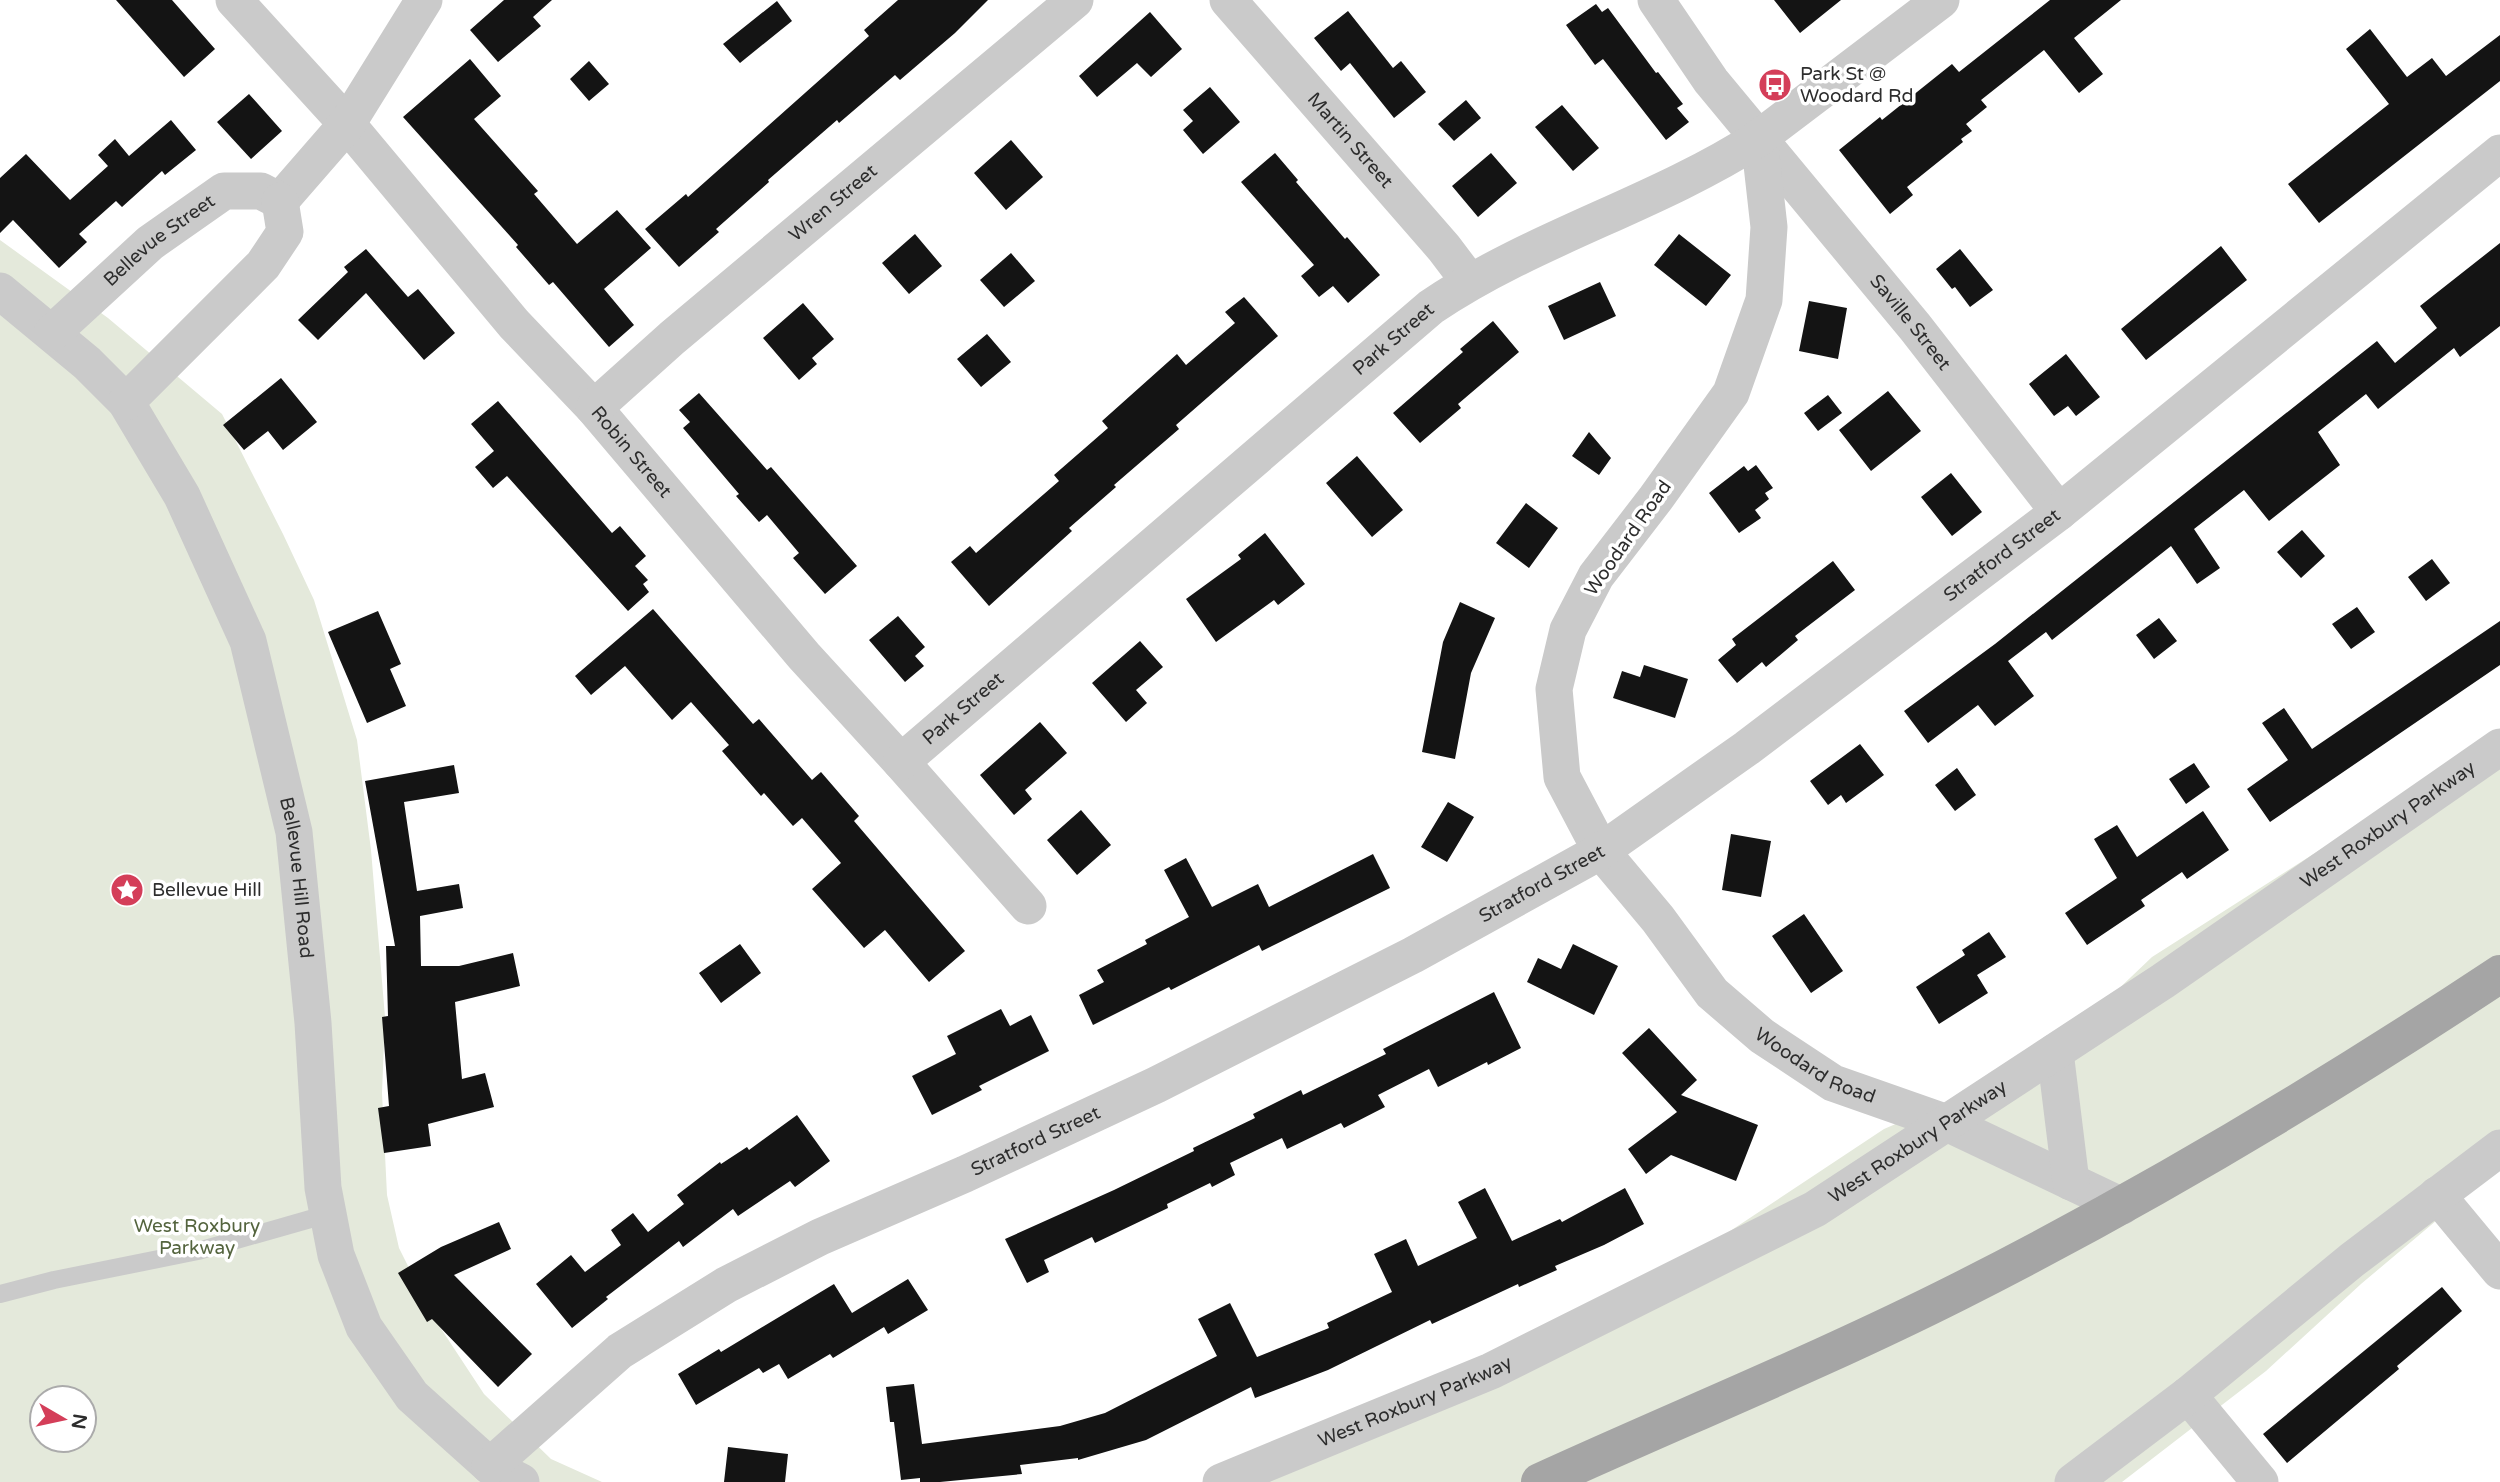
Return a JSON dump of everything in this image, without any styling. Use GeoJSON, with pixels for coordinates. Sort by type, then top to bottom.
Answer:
{"type":"FeatureCollection","features":[{"type":"Feature","properties":{"kind":"main road"},"geometry":{"type":"LineString","coordinates":[[1541,1482],[1770,1381],[1956,1293],[2122,1206],[2289,1109],[2500,974]]}},
{"type":"Feature","properties":{"kind":"street","name":"Robin Street"},"geometry":{"type":"LineString","coordinates":[[234,0],[347,124],[514,324],[594,408],[804,656],[1028,906]]}},
{"type":"Feature","properties":{"kind":"street"},"geometry":{"type":"LineString","coordinates":[[125,402],[263,265],[285,232],[280,201],[347,124],[424,0]]}},
{"type":"Feature","properties":{"kind":"street","name":"Wren Street"},"geometry":{"type":"LineString","coordinates":[[594,408],[672,338],[1075,0]]}},
{"type":"Feature","properties":{"kind":"street","name":"Martin Street"},"geometry":{"type":"LineString","coordinates":[[1228,0],[1444,248],[1469,281]]}},
{"type":"Feature","properties":{"kind":"street"},"geometry":{"type":"LineString","coordinates":[[1656,0],[1711,80],[1759,138]]}},
{"type":"Feature","properties":{"kind":"street","name":"Park Street"},"geometry":{"type":"LineString","coordinates":[[901,762],[1431,307],[1469,281],[1696,176],[1759,138],[1941,0]]}},
{"type":"Feature","properties":{"kind":"street","name":"Saville Street"},"geometry":{"type":"LineString","coordinates":[[1759,138],[1915,327],[2059,512]]}},
{"type":"Feature","properties":{"kind":"street","name":"Woodard Road"},"geometry":{"type":"LineString","coordinates":[[1759,138],[1769,227],[1763,300],[1731,393],[1596,576],[1568,630],[1554,689],[1562,777],[1601,851],[1658,919],[1712,993],[1762,1036],[1833,1083],[1947,1123],[2122,1206]]}},
{"type":"Feature","properties":{"kind":"street","name":"Stratford Street"},"geometry":{"type":"LineString","coordinates":[[505,1474],[621,1350],[726,1285],[820,1237],[965,1174],[1156,1085],[1413,955],[1601,851],[1747,748],[2059,512],[2500,153]]}},
{"type":"Feature","properties":{"kind":"street","name":"Bellevue Street"},"geometry":{"type":"LineString","coordinates":[[52,333],[150,243],[224,191],[261,191],[280,201]]}},
{"type":"Feature","properties":{"kind":"street","name":"Bellevue Hill Road"},"geometry":{"type":"LineString","coordinates":[[0,291],[87,363],[125,402],[182,496],[248,642],[294,832],[313,1023],[323,1188],[336,1255],[365,1327],[412,1396],[505,1474]]}},
{"type":"Feature","properties":{"kind":"street","name":"West Roxbury Parkway"},"geometry":{"type":"LineString","coordinates":[[1242,1478],[1289,1454],[1491,1371],[1815,1209],[2163,981],[2498,750]]}},
{"type":"Feature","properties":{"kind":"street"},"geometry":{"type":"LineString","coordinates":[[2055,1052],[2071,1182]]}},
{"type":"Feature","properties":{"kind":"street"},"geometry":{"type":"LineString","coordinates":[[2073,1482],[2188,1395],[2351,1260],[2500,1148]]}},
{"type":"Feature","properties":{"kind":"street"},"geometry":{"type":"LineString","coordinates":[[2437,1195],[2500,1271]]}},
{"type":"Feature","properties":{"kind":"street"},"geometry":{"type":"LineString","coordinates":[[2188,1395],[2260,1482]]}},
{"type":"Feature","properties":{"kind":"lane"},"geometry":{"type":"LineString","coordinates":[[0,1294],[54,1280],[198,1251],[328,1214]]}},
{"type":"Feature","properties":{"kind":"green space","name":"West Roxbury Parkway"},"geometry":{"type":"Polygon","coordinates":[[[0,240],[108,318],[222,414],[283,534],[314,600],[357,740],[371,850],[385,1017],[382,1093],[387,1195],[399,1248],[434,1318],[484,1394],[551,1459],[602,1482],[0,1482],[0,240]]]}},
{"type":"Feature","properties":{"kind":"green space"},"geometry":{"type":"Polygon","coordinates":[[[2500,735],[2500,1167],[2361,1284],[2266,1371],[2122,1482],[1221,1482],[1700,1251],[1884,1129],[2044,1060],[2152,957],[2500,735]]]}},
{"type":"Feature","properties":{"kind":"building"},"geometry":{"type":"Polygon","coordinates":[[[116,0],[172,0],[215,49],[184,77],[116,0]]]}},
{"type":"Feature","properties":{"kind":"building"},"geometry":{"type":"Polygon","coordinates":[[[504,0],[552,0],[533,17],[541,26],[498,62],[470,30],[504,0]]]}},
{"type":"Feature","properties":{"kind":"building"},"geometry":{"type":"Polygon","coordinates":[[[898,0],[988,0],[955,33],[900,80],[895,75],[839,123],[837,120],[768,180],[769,182],[716,229],[719,232],[679,267],[645,229],[686,194],[688,197],[869,36],[864,30],[898,0]]]}},
{"type":"Feature","properties":{"kind":"building"},"geometry":{"type":"Polygon","coordinates":[[[1774,0],[1841,0],[1800,33],[1774,0]]]}},
{"type":"Feature","properties":{"kind":"building"},"geometry":{"type":"Polygon","coordinates":[[[2050,0],[2121,0],[2074,38],[2103,74],[2079,93],[2044,50],[1981,100],[1987,107],[1966,124],[1972,131],[1961,139],[1963,142],[1907,187],[1913,195],[1890,214],[1839,150],[1880,117],[1882,120],[1952,64],[1959,72],[2050,0]]]}},
{"type":"Feature","properties":{"kind":"building"},"geometry":{"type":"Polygon","coordinates":[[[777,1],[792,21],[740,63],[723,44],[777,1]]]}},
{"type":"Feature","properties":{"kind":"building"},"geometry":{"type":"Polygon","coordinates":[[[1596,4],[1602,12],[1608,8],[1656,73],[1658,72],[1683,104],[1677,108],[1689,122],[1666,140],[1603,59],[1595,65],[1566,25],[1596,4]]]}},
{"type":"Feature","properties":{"kind":"building"},"geometry":{"type":"Polygon","coordinates":[[[1348,11],[1393,68],[1401,61],[1426,92],[1394,118],[1350,63],[1341,71],[1314,38],[1348,11]]]}},
{"type":"Feature","properties":{"kind":"building"},"geometry":{"type":"Polygon","coordinates":[[[1150,12],[1182,49],[1151,77],[1137,63],[1097,97],[1079,76],[1150,12]]]}},
{"type":"Feature","properties":{"kind":"building"},"geometry":{"type":"Polygon","coordinates":[[[2370,29],[2407,77],[2432,58],[2446,76],[2500,35],[2500,81],[2319,223],[2288,184],[2389,104],[2346,49],[2370,29]]]}},
{"type":"Feature","properties":{"kind":"building"},"geometry":{"type":"Polygon","coordinates":[[[470,59],[501,96],[474,119],[538,191],[534,194],[577,244],[617,210],[651,248],[604,289],[634,325],[609,347],[553,282],[549,285],[516,247],[518,245],[403,117],[470,59]]]}},
{"type":"Feature","properties":{"kind":"building"},"geometry":{"type":"Polygon","coordinates":[[[589,61],[609,84],[589,101],[570,79],[589,61]]]}},
{"type":"Feature","properties":{"kind":"building"},"geometry":{"type":"Polygon","coordinates":[[[1210,87],[1240,122],[1203,154],[1183,130],[1193,121],[1183,110],[1210,87]]]}},
{"type":"Feature","properties":{"kind":"building"},"geometry":{"type":"Polygon","coordinates":[[[249,94],[282,131],[251,159],[217,122],[249,94]]]}},
{"type":"Feature","properties":{"kind":"building"},"geometry":{"type":"Polygon","coordinates":[[[1466,100],[1481,118],[1454,141],[1438,124],[1466,100]]]}},
{"type":"Feature","properties":{"kind":"building"},"geometry":{"type":"Polygon","coordinates":[[[1562,105],[1599,148],[1573,171],[1535,127],[1562,105]]]}},
{"type":"Feature","properties":{"kind":"building"},"geometry":{"type":"Polygon","coordinates":[[[171,120],[196,150],[165,175],[162,171],[122,207],[116,201],[79,234],[87,242],[59,268],[13,220],[0,233],[0,178],[26,154],[70,200],[108,166],[98,155],[115,139],[129,156],[171,120]]]}},
{"type":"Feature","properties":{"kind":"building"},"geometry":{"type":"Polygon","coordinates":[[[1011,140],[1043,177],[1006,210],[974,173],[1011,140]]]}},
{"type":"Feature","properties":{"kind":"building"},"geometry":{"type":"Polygon","coordinates":[[[1275,153],[1345,239],[1347,237],[1380,275],[1348,303],[1333,286],[1319,297],[1301,276],[1314,265],[1241,182],[1275,153]]]}},
{"type":"Feature","properties":{"kind":"building"},"geometry":{"type":"Polygon","coordinates":[[[1491,153],[1517,183],[1478,217],[1452,186],[1491,153]]]}},
{"type":"Feature","properties":{"kind":"building"},"geometry":{"type":"Polygon","coordinates":[[[915,234],[942,266],[909,294],[882,263],[915,234]]]}},
{"type":"Feature","properties":{"kind":"building"},"geometry":{"type":"Polygon","coordinates":[[[1679,234],[1731,275],[1706,306],[1654,265],[1679,234]]]}},
{"type":"Feature","properties":{"kind":"building"},"geometry":{"type":"Polygon","coordinates":[[[2500,243],[2500,326],[2460,357],[2454,348],[2378,409],[2366,394],[2318,432],[2340,465],[2269,521],[2244,490],[2194,529],[2220,568],[2197,584],[2171,546],[2052,640],[2046,632],[2008,661],[2034,696],[1995,726],[1978,705],[1928,743],[1904,711],[1995,644],[2377,341],[2395,363],[2437,328],[2420,306],[2500,243]]]}},
{"type":"Feature","properties":{"kind":"building"},"geometry":{"type":"Polygon","coordinates":[[[2221,246],[2247,280],[2146,360],[2121,329],[2221,246]]]}},
{"type":"Feature","properties":{"kind":"building"},"geometry":{"type":"Polygon","coordinates":[[[366,249],[408,297],[418,289],[455,333],[424,360],[366,293],[318,340],[298,320],[348,272],[344,267],[366,249]]]}},
{"type":"Feature","properties":{"kind":"building"},"geometry":{"type":"Polygon","coordinates":[[[1960,249],[1993,290],[1970,307],[1955,287],[1952,289],[1936,269],[1960,249]]]}},
{"type":"Feature","properties":{"kind":"building"},"geometry":{"type":"Polygon","coordinates":[[[1011,253],[1035,281],[1004,307],[980,280],[1011,253]]]}},
{"type":"Feature","properties":{"kind":"building"},"geometry":{"type":"Polygon","coordinates":[[[1600,282],[1616,316],[1564,340],[1548,306],[1600,282]]]}},
{"type":"Feature","properties":{"kind":"building"},"geometry":{"type":"Polygon","coordinates":[[[1244,297],[1278,336],[1176,425],[1179,429],[1114,485],[1116,487],[1069,528],[1072,531],[989,606],[951,562],[970,546],[976,553],[1059,481],[1054,475],[1108,428],[1102,421],[1177,354],[1186,365],[1235,323],[1225,312],[1244,297]]]}},
{"type":"Feature","properties":{"kind":"building"},"geometry":{"type":"Polygon","coordinates":[[[1809,301],[1847,308],[1838,359],[1799,351],[1809,301]]]}},
{"type":"Feature","properties":{"kind":"building"},"geometry":{"type":"Polygon","coordinates":[[[803,303],[834,339],[812,358],[817,364],[799,380],[763,338],[803,303]]]}},
{"type":"Feature","properties":{"kind":"building"},"geometry":{"type":"Polygon","coordinates":[[[1493,321],[1519,352],[1458,404],[1461,408],[1420,443],[1393,413],[1463,352],[1460,349],[1493,321]]]}},
{"type":"Feature","properties":{"kind":"building"},"geometry":{"type":"Polygon","coordinates":[[[987,334],[1011,362],[981,387],[957,359],[987,334]]]}},
{"type":"Feature","properties":{"kind":"building"},"geometry":{"type":"Polygon","coordinates":[[[2066,354],[2100,397],[2076,416],[2068,406],[2054,416],[2029,384],[2066,354]]]}},
{"type":"Feature","properties":{"kind":"building"},"geometry":{"type":"Polygon","coordinates":[[[281,378],[317,422],[283,450],[268,431],[244,450],[223,425],[281,378]]]}},
{"type":"Feature","properties":{"kind":"building"},"geometry":{"type":"Polygon","coordinates":[[[1888,391],[1921,431],[1871,471],[1839,430],[1888,391]]]}},
{"type":"Feature","properties":{"kind":"building"},"geometry":{"type":"Polygon","coordinates":[[[699,393],[767,470],[771,467],[857,566],[825,594],[793,558],[799,553],[767,515],[759,522],[683,428],[690,422],[679,410],[699,393]]]}},
{"type":"Feature","properties":{"kind":"building"},"geometry":{"type":"Polygon","coordinates":[[[1828,395],[1842,413],[1818,431],[1804,413],[1828,395]]]}},
{"type":"Feature","properties":{"kind":"building"},"geometry":{"type":"Polygon","coordinates":[[[498,401],[612,533],[620,526],[646,556],[635,566],[648,580],[643,584],[649,592],[628,611],[507,476],[493,488],[475,467],[494,451],[471,424],[498,401]]]}},
{"type":"Feature","properties":{"kind":"building"},"geometry":{"type":"Polygon","coordinates":[[[1589,432],[1611,458],[1599,475],[1572,456],[1589,432]]]}},
{"type":"Feature","properties":{"kind":"building"},"geometry":{"type":"Polygon","coordinates":[[[1357,456],[1403,510],[1372,537],[1326,483],[1357,456]]]}},
{"type":"Feature","properties":{"kind":"building"},"geometry":{"type":"Polygon","coordinates":[[[1756,465],[1773,488],[1765,493],[1769,499],[1755,510],[1761,518],[1739,533],[1709,493],[1744,466],[1748,471],[1756,465]]]}},
{"type":"Feature","properties":{"kind":"building"},"geometry":{"type":"Polygon","coordinates":[[[1951,473],[1982,512],[1952,536],[1921,497],[1951,473]]]}},
{"type":"Feature","properties":{"kind":"building"},"geometry":{"type":"Polygon","coordinates":[[[1526,503],[1558,528],[1529,568],[1496,543],[1526,503]]]}},
{"type":"Feature","properties":{"kind":"building"},"geometry":{"type":"Polygon","coordinates":[[[2302,530],[2325,556],[2301,578],[2277,552],[2302,530]]]}},
{"type":"Feature","properties":{"kind":"building"},"geometry":{"type":"Polygon","coordinates":[[[1265,533],[1305,584],[1278,605],[1274,600],[1216,642],[1186,599],[1241,559],[1238,555],[1265,533]]]}},
{"type":"Feature","properties":{"kind":"building"},"geometry":{"type":"Polygon","coordinates":[[[2432,559],[2450,583],[2426,601],[2408,577],[2432,559]]]}},
{"type":"Feature","properties":{"kind":"building"},"geometry":{"type":"Polygon","coordinates":[[[1833,561],[1855,590],[1795,636],[1798,640],[1766,667],[1762,662],[1737,683],[1718,660],[1736,645],[1732,639],[1833,561]]]}},
{"type":"Feature","properties":{"kind":"building"},"geometry":{"type":"Polygon","coordinates":[[[1460,602],[1495,618],[1471,673],[1455,759],[1422,752],[1443,642],[1460,602]]]}},
{"type":"Feature","properties":{"kind":"building"},"geometry":{"type":"Polygon","coordinates":[[[2357,607],[2375,632],[2351,649],[2332,624],[2357,607]]]}},
{"type":"Feature","properties":{"kind":"building"},"geometry":{"type":"Polygon","coordinates":[[[653,609],[753,724],[759,719],[812,780],[821,772],[859,816],[854,821],[965,951],[929,982],[885,930],[864,948],[812,889],[841,863],[802,818],[793,826],[764,793],[761,796],[722,751],[729,745],[691,702],[672,720],[625,666],[591,695],[575,676],[653,609]]]}},
{"type":"Feature","properties":{"kind":"building"},"geometry":{"type":"Polygon","coordinates":[[[378,611],[401,664],[390,669],[406,706],[367,723],[328,632],[378,611]]]}},
{"type":"Feature","properties":{"kind":"building"},"geometry":{"type":"Polygon","coordinates":[[[898,616],[925,647],[915,656],[924,666],[905,682],[869,640],[898,616]]]}},
{"type":"Feature","properties":{"kind":"building"},"geometry":{"type":"Polygon","coordinates":[[[2159,618],[2177,641],[2154,659],[2136,635],[2159,618]]]}},
{"type":"Feature","properties":{"kind":"building"},"geometry":{"type":"Polygon","coordinates":[[[2500,621],[2500,665],[2270,822],[2247,789],[2288,760],[2262,723],[2284,708],[2312,749],[2500,621]]]}},
{"type":"Feature","properties":{"kind":"building"},"geometry":{"type":"Polygon","coordinates":[[[1140,641],[1163,667],[1136,690],[1147,703],[1126,722],[1092,683],[1140,641]]]}},
{"type":"Feature","properties":{"kind":"building"},"geometry":{"type":"Polygon","coordinates":[[[1644,665],[1688,679],[1675,718],[1613,698],[1622,671],[1640,677],[1644,665]]]}},
{"type":"Feature","properties":{"kind":"building"},"geometry":{"type":"Polygon","coordinates":[[[1040,722],[1067,753],[1025,790],[1032,799],[1014,815],[980,775],[1040,722]]]}},
{"type":"Feature","properties":{"kind":"building"},"geometry":{"type":"Polygon","coordinates":[[[1860,744],[1884,775],[1846,803],[1841,795],[1828,805],[1810,781],[1860,744]]]}},
{"type":"Feature","properties":{"kind":"building"},"geometry":{"type":"Polygon","coordinates":[[[2194,763],[2210,787],[2186,804],[2169,779],[2194,763]]]}},
{"type":"Feature","properties":{"kind":"building"},"geometry":{"type":"Polygon","coordinates":[[[454,765],[459,793],[404,802],[417,891],[459,884],[463,908],[420,916],[421,966],[459,966],[513,953],[520,986],[455,1002],[462,1079],[485,1073],[494,1107],[428,1124],[431,1146],[384,1153],[378,1108],[389,1106],[382,1017],[388,1016],[386,946],[395,946],[365,781],[454,765]]]}},
{"type":"Feature","properties":{"kind":"building"},"geometry":{"type":"Polygon","coordinates":[[[1957,768],[1976,795],[1955,811],[1935,785],[1957,768]]]}},
{"type":"Feature","properties":{"kind":"building"},"geometry":{"type":"Polygon","coordinates":[[[1448,802],[1474,817],[1447,862],[1421,847],[1448,802]]]}},
{"type":"Feature","properties":{"kind":"building"},"geometry":{"type":"Polygon","coordinates":[[[1081,810],[1111,845],[1077,875],[1047,840],[1081,810]]]}},
{"type":"Feature","properties":{"kind":"building"},"geometry":{"type":"Polygon","coordinates":[[[2203,811],[2229,850],[2187,879],[2182,872],[2141,900],[2145,906],[2087,945],[2065,913],[2117,878],[2094,839],[2117,825],[2137,857],[2203,811]]]}},
{"type":"Feature","properties":{"kind":"building"},"geometry":{"type":"Polygon","coordinates":[[[1731,834],[1771,841],[1761,897],[1722,890],[1731,834]]]}},
{"type":"Feature","properties":{"kind":"building"},"geometry":{"type":"Polygon","coordinates":[[[1373,854],[1390,888],[1262,951],[1259,945],[1171,990],[1169,987],[1093,1025],[1079,995],[1104,982],[1097,970],[1147,944],[1145,940],[1189,917],[1164,870],[1186,858],[1212,907],[1258,884],[1269,907],[1373,854]]]}},
{"type":"Feature","properties":{"kind":"building"},"geometry":{"type":"Polygon","coordinates":[[[1804,914],[1843,971],[1811,993],[1772,936],[1804,914]]]}},
{"type":"Feature","properties":{"kind":"building"},"geometry":{"type":"Polygon","coordinates":[[[1989,932],[2006,957],[1977,975],[1988,993],[1939,1024],[1916,987],[1965,955],[1962,950],[1989,932]]]}},
{"type":"Feature","properties":{"kind":"building"},"geometry":{"type":"Polygon","coordinates":[[[740,944],[761,973],[721,1003],[699,973],[740,944]]]}},
{"type":"Feature","properties":{"kind":"building"},"geometry":{"type":"Polygon","coordinates":[[[1573,944],[1618,966],[1594,1015],[1527,982],[1538,958],[1561,969],[1573,944]]]}},
{"type":"Feature","properties":{"kind":"building"},"geometry":{"type":"Polygon","coordinates":[[[1494,992],[1521,1048],[1438,1087],[1429,1069],[1378,1095],[1385,1107],[1344,1128],[1341,1123],[1287,1149],[1282,1138],[1230,1163],[1235,1175],[1212,1187],[1210,1183],[1167,1204],[1168,1208],[1095,1243],[1092,1237],[1044,1260],[1049,1272],[1027,1283],[1005,1239],[1194,1151],[1193,1148],[1255,1118],[1253,1114],[1301,1090],[1303,1095],[1386,1054],[1383,1049],[1494,992]]]}},
{"type":"Feature","properties":{"kind":"building"},"geometry":{"type":"Polygon","coordinates":[[[1001,1009],[1010,1026],[1031,1015],[1049,1051],[979,1086],[982,1090],[932,1115],[912,1076],[956,1054],[947,1036],[1001,1009]]]}},
{"type":"Feature","properties":{"kind":"building"},"geometry":{"type":"Polygon","coordinates":[[[1649,1028],[1697,1080],[1681,1095],[1758,1125],[1736,1181],[1671,1155],[1646,1174],[1628,1149],[1677,1112],[1622,1053],[1649,1028]]]}},
{"type":"Feature","properties":{"kind":"building"},"geometry":{"type":"Polygon","coordinates":[[[797,1115],[830,1161],[795,1187],[790,1181],[738,1216],[733,1209],[683,1247],[679,1241],[606,1297],[608,1299],[572,1328],[536,1284],[571,1255],[585,1272],[621,1245],[611,1230],[633,1213],[648,1232],[684,1204],[677,1195],[720,1162],[721,1164],[747,1147],[749,1150],[797,1115]]]}},
{"type":"Feature","properties":{"kind":"building"},"geometry":{"type":"Polygon","coordinates":[[[1485,1188],[1512,1241],[1560,1219],[1562,1222],[1625,1188],[1644,1224],[1555,1266],[1557,1270],[1519,1287],[1518,1284],[1432,1324],[1430,1320],[1328,1370],[1255,1398],[1251,1387],[1146,1440],[1078,1460],[1020,1465],[1022,1474],[940,1482],[920,1482],[920,1478],[901,1480],[894,1422],[890,1422],[886,1387],[914,1384],[922,1444],[1060,1426],[1105,1413],[1217,1356],[1198,1319],[1230,1303],[1257,1357],[1329,1328],[1327,1323],[1392,1292],[1374,1254],[1406,1239],[1418,1266],[1477,1238],[1458,1202],[1485,1188]]]}},
{"type":"Feature","properties":{"kind":"building"},"geometry":{"type":"Polygon","coordinates":[[[499,1222],[511,1249],[454,1275],[532,1354],[498,1387],[432,1319],[427,1322],[398,1273],[441,1247],[499,1222]]]}},
{"type":"Feature","properties":{"kind":"building"},"geometry":{"type":"Polygon","coordinates":[[[908,1279],[928,1310],[888,1334],[884,1327],[833,1358],[830,1354],[788,1379],[779,1364],[763,1373],[759,1368],[696,1405],[678,1374],[719,1349],[721,1352],[834,1284],[852,1313],[908,1279]]]}},
{"type":"Feature","properties":{"kind":"building"},"geometry":{"type":"Polygon","coordinates":[[[2442,1287],[2462,1311],[2397,1366],[2399,1369],[2287,1463],[2263,1434],[2442,1287]]]}},
{"type":"Feature","properties":{"kind":"building"},"geometry":{"type":"Polygon","coordinates":[[[728,1447],[788,1454],[785,1482],[724,1482],[728,1447]]]}},
{"type":"Feature","properties":{"kind":"place","name":"Park St @ Woodard Rd"},"geometry":{"type":"Point","coordinates":[1775,85]}},
{"type":"Feature","properties":{"kind":"place","name":"Bellevue Hill"},"geometry":{"type":"Point","coordinates":[127,890]}}]}
